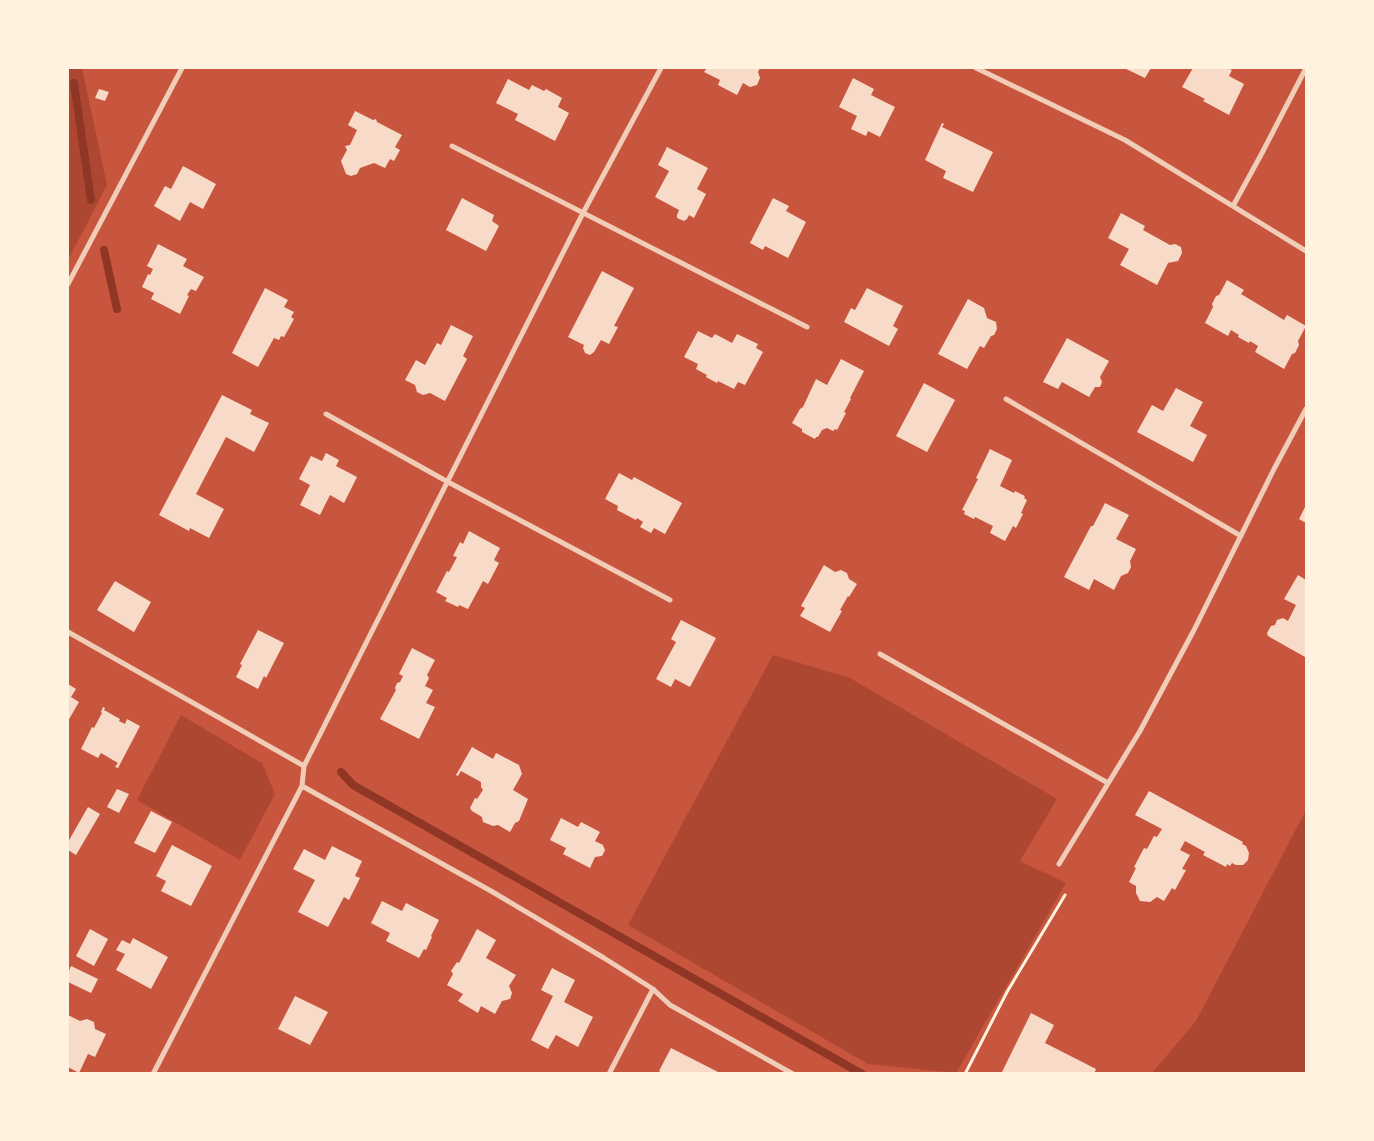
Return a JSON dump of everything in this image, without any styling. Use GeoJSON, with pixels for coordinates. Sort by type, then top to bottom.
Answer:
{"type":"FeatureCollection","features":[{"type":"Feature","properties":{"kind":"street"},"geometry":{"type":"LineString","coordinates":[[68,284],[182,68]]}},
{"type":"Feature","properties":{"kind":"street"},"geometry":{"type":"LineString","coordinates":[[153,1074],[302,786],[304,766],[583,213],[661,68]]}},
{"type":"Feature","properties":{"kind":"street"},"geometry":{"type":"LineString","coordinates":[[976,68],[1125,140],[1306,251]]}},
{"type":"Feature","properties":{"kind":"street"},"geometry":{"type":"LineString","coordinates":[[1233,206],[1306,68]]}},
{"type":"Feature","properties":{"kind":"street"},"geometry":{"type":"LineString","coordinates":[[452,146],[807,327]]}},
{"type":"Feature","properties":{"kind":"street"},"geometry":{"type":"LineString","coordinates":[[1006,400],[1241,536]]}},
{"type":"Feature","properties":{"kind":"street"},"geometry":{"type":"LineString","coordinates":[[1059,864],[1140,731],[1194,630],[1306,409]]}},
{"type":"Feature","properties":{"kind":"street"},"geometry":{"type":"LineString","coordinates":[[326,414],[448,482],[670,600]]}},
{"type":"Feature","properties":{"kind":"street"},"geometry":{"type":"LineString","coordinates":[[68,632],[304,766]]}},
{"type":"Feature","properties":{"kind":"street"},"geometry":{"type":"LineString","coordinates":[[880,654],[1108,784]]}},
{"type":"Feature","properties":{"kind":"street"},"geometry":{"type":"LineString","coordinates":[[302,786],[491,891],[653,988],[670,1005],[794,1074]]}},
{"type":"Feature","properties":{"kind":"street"},"geometry":{"type":"LineString","coordinates":[[609,1074],[653,988]]}},
{"type":"Feature","properties":{"kind":"path"},"geometry":{"type":"LineString","coordinates":[[965,1074],[1007,992],[1066,895]]}},
{"type":"Feature","properties":{"kind":"shaded area"},"geometry":{"type":"Polygon","coordinates":[[[68,68],[82,68],[107,185],[68,260],[68,68]]]}},
{"type":"Feature","properties":{"kind":"shaded area"},"geometry":{"type":"Polygon","coordinates":[[[773,655],[850,678],[1057,799],[1020,861],[1066,883],[956,1073],[868,1064],[628,925],[773,655]]]}},
{"type":"Feature","properties":{"kind":"shaded area"},"geometry":{"type":"Polygon","coordinates":[[[181,715],[262,763],[275,794],[240,860],[137,800],[181,715]]]}},
{"type":"Feature","properties":{"kind":"shaded area"},"geometry":{"type":"Polygon","coordinates":[[[1306,810],[1306,1073],[1152,1073],[1196,1021],[1306,810]]]}},
{"type":"Feature","properties":{"kind":"building"},"geometry":{"type":"Polygon","coordinates":[[[707,68],[760,68],[758,72],[760,78],[757,85],[750,87],[743,83],[737,95],[718,85],[720,80],[704,72],[707,68]]]}},
{"type":"Feature","properties":{"kind":"building"},"geometry":{"type":"Polygon","coordinates":[[[1124,68],[1151,68],[1145,78],[1124,68]]]}},
{"type":"Feature","properties":{"kind":"building"},"geometry":{"type":"Polygon","coordinates":[[[1193,68],[1227,68],[1232,70],[1229,76],[1244,84],[1229,115],[1182,87],[1193,68]]]}},
{"type":"Feature","properties":{"kind":"building"},"geometry":{"type":"Polygon","coordinates":[[[853,78],[874,89],[871,95],[895,107],[880,137],[868,131],[866,136],[851,129],[857,116],[839,107],[853,78]]]}},
{"type":"Feature","properties":{"kind":"building"},"geometry":{"type":"Polygon","coordinates":[[[508,79],[529,90],[532,85],[544,91],[546,89],[562,98],[558,107],[569,113],[555,141],[515,120],[518,114],[496,103],[508,79]]]}},
{"type":"Feature","properties":{"kind":"building"},"geometry":{"type":"Polygon","coordinates":[[[99,89],[109,92],[105,101],[95,98],[99,89]]]}},
{"type":"Feature","properties":{"kind":"building"},"geometry":{"type":"Polygon","coordinates":[[[355,111],[373,120],[376,119],[377,122],[402,135],[395,147],[400,150],[394,161],[390,159],[385,168],[374,163],[360,168],[357,174],[351,176],[346,174],[341,161],[347,150],[345,146],[350,145],[357,130],[348,125],[355,111]]]}},
{"type":"Feature","properties":{"kind":"building"},"geometry":{"type":"Polygon","coordinates":[[[942,123],[944,124],[942,127],[993,152],[973,192],[943,178],[946,171],[925,160],[942,123]]]}},
{"type":"Feature","properties":{"kind":"building"},"geometry":{"type":"Polygon","coordinates":[[[667,147],[708,168],[697,189],[706,194],[694,218],[689,215],[684,221],[677,218],[679,210],[655,197],[669,171],[658,165],[667,147]]]}},
{"type":"Feature","properties":{"kind":"building"},"geometry":{"type":"Polygon","coordinates":[[[183,166],[216,184],[203,209],[190,202],[180,221],[154,206],[165,186],[171,189],[183,166]]]}},
{"type":"Feature","properties":{"kind":"building"},"geometry":{"type":"Polygon","coordinates":[[[462,198],[494,215],[492,221],[499,226],[486,251],[446,230],[462,198]]]}},
{"type":"Feature","properties":{"kind":"building"},"geometry":{"type":"Polygon","coordinates":[[[773,198],[789,206],[786,211],[806,222],[788,258],[765,246],[763,250],[750,243],[773,198]]]}},
{"type":"Feature","properties":{"kind":"building"},"geometry":{"type":"Polygon","coordinates":[[[1121,213],[1145,226],[1143,230],[1170,245],[1175,244],[1181,247],[1182,253],[1178,261],[1168,263],[1157,285],[1120,265],[1129,249],[1108,238],[1121,213]]]}},
{"type":"Feature","properties":{"kind":"building"},"geometry":{"type":"Polygon","coordinates":[[[158,244],[187,259],[183,266],[204,277],[196,291],[191,289],[187,295],[189,296],[180,314],[151,299],[154,293],[142,287],[148,274],[150,275],[153,269],[147,266],[158,244]]]}},
{"type":"Feature","properties":{"kind":"building"},"geometry":{"type":"Polygon","coordinates":[[[602,271],[634,288],[614,326],[618,327],[609,344],[601,340],[590,355],[585,353],[584,345],[568,337],[602,271]]]}},
{"type":"Feature","properties":{"kind":"building"},"geometry":{"type":"Polygon","coordinates":[[[1227,280],[1244,290],[1241,294],[1284,320],[1287,315],[1306,326],[1298,341],[1299,345],[1295,353],[1292,354],[1284,369],[1255,352],[1258,346],[1250,341],[1249,343],[1238,337],[1239,335],[1231,330],[1228,336],[1205,323],[1216,296],[1219,295],[1227,280]]]}},
{"type":"Feature","properties":{"kind":"building"},"geometry":{"type":"Polygon","coordinates":[[[265,288],[288,300],[284,307],[294,312],[291,317],[294,319],[284,337],[281,336],[279,340],[274,338],[258,367],[232,353],[265,288]]]}},
{"type":"Feature","properties":{"kind":"building"},"geometry":{"type":"Polygon","coordinates":[[[867,288],[903,306],[893,326],[898,329],[889,346],[844,322],[851,308],[855,310],[867,288]]]}},
{"type":"Feature","properties":{"kind":"building"},"geometry":{"type":"Polygon","coordinates":[[[968,299],[984,308],[987,318],[996,322],[997,329],[984,348],[980,346],[967,369],[938,354],[968,299]]]}},
{"type":"Feature","properties":{"kind":"building"},"geometry":{"type":"Polygon","coordinates":[[[451,325],[473,336],[463,356],[467,359],[445,401],[430,393],[423,395],[417,392],[415,385],[405,380],[416,360],[425,365],[437,343],[441,345],[451,325]]]}},
{"type":"Feature","properties":{"kind":"building"},"geometry":{"type":"Polygon","coordinates":[[[698,331],[712,338],[715,334],[732,343],[737,334],[758,344],[756,348],[763,352],[745,385],[738,382],[734,389],[718,381],[717,383],[696,369],[698,364],[684,357],[698,331]]]}},
{"type":"Feature","properties":{"kind":"building"},"geometry":{"type":"Polygon","coordinates":[[[1067,338],[1109,361],[1100,377],[1102,382],[1100,387],[1095,387],[1089,397],[1062,382],[1058,389],[1043,382],[1067,338]]]}},
{"type":"Feature","properties":{"kind":"building"},"geometry":{"type":"Polygon","coordinates":[[[841,359],[864,371],[837,430],[833,431],[827,428],[822,430],[815,439],[802,432],[802,429],[792,423],[803,407],[816,379],[827,385],[841,359]]]}},
{"type":"Feature","properties":{"kind":"building"},"geometry":{"type":"Polygon","coordinates":[[[924,383],[955,400],[927,452],[896,436],[924,383]]]}},
{"type":"Feature","properties":{"kind":"building"},"geometry":{"type":"Polygon","coordinates":[[[1176,388],[1203,402],[1190,426],[1207,435],[1193,462],[1137,432],[1152,405],[1163,411],[1176,388]]]}},
{"type":"Feature","properties":{"kind":"building"},"geometry":{"type":"Polygon","coordinates":[[[222,395],[252,410],[250,414],[269,423],[254,452],[226,437],[196,494],[224,509],[209,538],[190,528],[189,531],[159,515],[222,395]]]}},
{"type":"Feature","properties":{"kind":"building"},"geometry":{"type":"Polygon","coordinates":[[[990,449],[1012,460],[1000,486],[1025,496],[1024,498],[1027,500],[1016,528],[1013,526],[1005,541],[990,533],[993,526],[964,514],[965,511],[962,510],[978,479],[976,478],[990,449]]]}},
{"type":"Feature","properties":{"kind":"building"},"geometry":{"type":"Polygon","coordinates":[[[326,453],[339,460],[336,466],[357,477],[344,503],[330,495],[320,515],[300,505],[310,485],[299,479],[311,456],[322,461],[326,453]]]}},
{"type":"Feature","properties":{"kind":"building"},"geometry":{"type":"Polygon","coordinates":[[[619,473],[632,480],[634,477],[682,503],[665,534],[654,528],[651,533],[640,527],[643,522],[617,510],[618,506],[605,499],[619,473]]]}},
{"type":"Feature","properties":{"kind":"building"},"geometry":{"type":"Polygon","coordinates":[[[1105,503],[1129,515],[1116,539],[1136,549],[1130,561],[1131,567],[1128,573],[1121,576],[1114,590],[1094,579],[1089,590],[1064,577],[1105,503]]]}},
{"type":"Feature","properties":{"kind":"building"},"geometry":{"type":"Polygon","coordinates":[[[1306,505],[1306,523],[1299,519],[1306,505]]]}},
{"type":"Feature","properties":{"kind":"building"},"geometry":{"type":"Polygon","coordinates":[[[469,531],[500,548],[494,560],[499,563],[488,584],[483,581],[468,609],[445,601],[447,598],[436,592],[457,557],[453,556],[460,542],[463,544],[469,531]]]}},
{"type":"Feature","properties":{"kind":"building"},"geometry":{"type":"Polygon","coordinates":[[[824,565],[835,572],[841,570],[847,573],[849,579],[857,584],[840,610],[842,611],[830,632],[800,616],[805,608],[801,606],[824,565]]]}},
{"type":"Feature","properties":{"kind":"building"},"geometry":{"type":"Polygon","coordinates":[[[1298,575],[1306,580],[1305,657],[1268,636],[1267,633],[1277,620],[1283,618],[1288,621],[1296,605],[1284,599],[1298,575]]]}},
{"type":"Feature","properties":{"kind":"building"},"geometry":{"type":"Polygon","coordinates":[[[115,581],[151,602],[134,632],[97,610],[115,581]]]}},
{"type":"Feature","properties":{"kind":"building"},"geometry":{"type":"Polygon","coordinates":[[[681,620],[716,638],[690,687],[675,679],[671,687],[656,679],[676,642],[671,639],[681,620]]]}},
{"type":"Feature","properties":{"kind":"building"},"geometry":{"type":"Polygon","coordinates":[[[258,630],[284,643],[266,678],[264,676],[258,689],[236,677],[242,665],[240,664],[258,630]]]}},
{"type":"Feature","properties":{"kind":"building"},"geometry":{"type":"Polygon","coordinates":[[[412,648],[435,660],[427,675],[429,678],[425,686],[433,690],[426,703],[435,707],[419,739],[380,719],[396,690],[397,683],[400,682],[403,676],[399,674],[412,648]]]}},
{"type":"Feature","properties":{"kind":"building"},"geometry":{"type":"Polygon","coordinates":[[[68,684],[76,689],[71,697],[79,702],[68,721],[68,684]]]}},
{"type":"Feature","properties":{"kind":"building"},"geometry":{"type":"Polygon","coordinates":[[[103,707],[105,708],[104,710],[120,719],[119,721],[125,724],[127,719],[140,726],[118,768],[115,767],[118,763],[101,753],[98,758],[81,749],[92,727],[94,728],[102,713],[103,707]]]}},
{"type":"Feature","properties":{"kind":"building"},"geometry":{"type":"Polygon","coordinates":[[[472,747],[493,759],[496,753],[519,765],[522,774],[513,790],[528,799],[519,821],[515,823],[510,832],[498,825],[493,826],[483,822],[482,817],[470,808],[475,798],[477,799],[483,790],[481,782],[461,771],[458,776],[456,775],[472,747]]]}},
{"type":"Feature","properties":{"kind":"building"},"geometry":{"type":"Polygon","coordinates":[[[117,789],[129,794],[119,813],[107,807],[117,789]]]}},
{"type":"Feature","properties":{"kind":"building"},"geometry":{"type":"Polygon","coordinates":[[[1149,791],[1243,842],[1242,844],[1246,846],[1249,853],[1248,860],[1243,865],[1232,863],[1230,866],[1227,864],[1226,867],[1203,855],[1205,852],[1185,841],[1180,850],[1190,855],[1182,869],[1186,870],[1175,890],[1172,888],[1164,901],[1157,897],[1150,902],[1140,901],[1136,893],[1136,886],[1129,882],[1144,848],[1147,849],[1154,836],[1157,837],[1162,829],[1135,815],[1149,791]]]}},
{"type":"Feature","properties":{"kind":"building"},"geometry":{"type":"Polygon","coordinates":[[[88,807],[100,814],[76,855],[68,850],[68,842],[88,807]]]}},
{"type":"Feature","properties":{"kind":"building"},"geometry":{"type":"Polygon","coordinates":[[[151,811],[172,822],[155,853],[134,843],[151,811]]]}},
{"type":"Feature","properties":{"kind":"building"},"geometry":{"type":"Polygon","coordinates":[[[561,818],[578,827],[581,822],[600,832],[595,841],[603,845],[605,850],[602,856],[595,857],[590,868],[563,854],[566,848],[550,840],[561,818]]]}},
{"type":"Feature","properties":{"kind":"building"},"geometry":{"type":"Polygon","coordinates":[[[172,845],[212,866],[191,906],[161,891],[166,881],[156,876],[172,845]]]}},
{"type":"Feature","properties":{"kind":"building"},"geometry":{"type":"Polygon","coordinates":[[[332,846],[362,861],[355,876],[360,878],[349,900],[344,897],[328,927],[298,912],[315,880],[293,869],[304,849],[325,860],[332,846]]]}},
{"type":"Feature","properties":{"kind":"building"},"geometry":{"type":"Polygon","coordinates":[[[382,901],[402,911],[406,903],[439,920],[426,950],[424,949],[419,958],[386,941],[390,933],[371,923],[382,901]]]}},
{"type":"Feature","properties":{"kind":"building"},"geometry":{"type":"Polygon","coordinates":[[[90,929],[108,939],[94,966],[76,956],[90,929]]]}},
{"type":"Feature","properties":{"kind":"building"},"geometry":{"type":"Polygon","coordinates":[[[477,929],[496,940],[486,958],[516,975],[509,986],[512,993],[510,999],[502,1001],[495,1014],[481,1006],[478,1013],[458,1001],[463,994],[447,985],[453,974],[451,971],[457,962],[459,963],[477,929]]]}},
{"type":"Feature","properties":{"kind":"building"},"geometry":{"type":"Polygon","coordinates":[[[133,938],[168,957],[151,989],[116,970],[125,954],[116,950],[122,940],[130,944],[133,938]]]}},
{"type":"Feature","properties":{"kind":"building"},"geometry":{"type":"Polygon","coordinates":[[[71,966],[98,979],[91,993],[68,982],[68,973],[71,966]]]}},
{"type":"Feature","properties":{"kind":"building"},"geometry":{"type":"Polygon","coordinates":[[[552,968],[575,980],[564,1002],[593,1017],[578,1047],[556,1035],[548,1049],[531,1040],[553,996],[541,990],[552,968]]]}},
{"type":"Feature","properties":{"kind":"building"},"geometry":{"type":"Polygon","coordinates":[[[295,996],[328,1012],[310,1045],[278,1029],[295,996]]]}},
{"type":"Feature","properties":{"kind":"building"},"geometry":{"type":"Polygon","coordinates":[[[1031,1013],[1054,1025],[1045,1043],[1096,1069],[1094,1074],[1001,1074],[1031,1013]]]}},
{"type":"Feature","properties":{"kind":"building"},"geometry":{"type":"Polygon","coordinates":[[[68,1015],[80,1021],[87,1019],[94,1022],[95,1029],[106,1034],[95,1057],[88,1054],[79,1073],[68,1067],[68,1015]]]}},
{"type":"Feature","properties":{"kind":"building"},"geometry":{"type":"Polygon","coordinates":[[[671,1048],[722,1074],[664,1074],[659,1071],[671,1048]]]}},
{"type":"Feature","properties":{"kind":"waterway"},"geometry":{"type":"LineString","coordinates":[[74,83],[91,200]]}},
{"type":"Feature","properties":{"kind":"waterway"},"geometry":{"type":"LineString","coordinates":[[104,250],[117,309]]}},
{"type":"Feature","properties":{"kind":"waterway"},"geometry":{"type":"LineString","coordinates":[[341,772],[353,785],[862,1074]]}}]}
